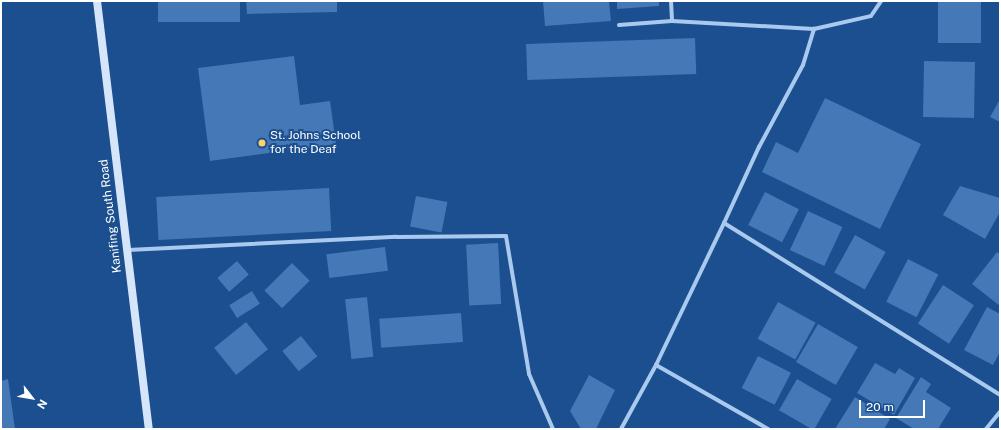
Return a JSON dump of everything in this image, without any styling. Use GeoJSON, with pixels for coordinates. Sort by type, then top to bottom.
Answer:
{"type":"FeatureCollection","features":[{"type":"Feature","properties":{"kind":"street","name":"Kanifing South Road"},"geometry":{"type":"LineString","coordinates":[[97,1],[149,429]]}},
{"type":"Feature","properties":{"kind":"street"},"geometry":{"type":"LineString","coordinates":[[671,1],[672,21]]}},
{"type":"Feature","properties":{"kind":"street"},"geometry":{"type":"LineString","coordinates":[[619,25],[672,21],[814,29],[871,16],[881,1]]}},
{"type":"Feature","properties":{"kind":"street"},"geometry":{"type":"LineString","coordinates":[[621,429],[656,365],[759,147],[803,65],[814,29]]}},
{"type":"Feature","properties":{"kind":"street"},"geometry":{"type":"LineString","coordinates":[[724,223],[1000,395]]}},
{"type":"Feature","properties":{"kind":"street"},"geometry":{"type":"LineString","coordinates":[[128,250],[396,237],[506,236],[529,374],[553,429]]}},
{"type":"Feature","properties":{"kind":"street"},"geometry":{"type":"LineString","coordinates":[[656,365],[768,429]]}},
{"type":"Feature","properties":{"kind":"street"},"geometry":{"type":"LineString","coordinates":[[986,429],[1000,412]]}},
{"type":"Feature","properties":{"kind":"building"},"geometry":{"type":"Polygon","coordinates":[[[158,1],[240,1],[240,22],[158,22],[158,1]]]}},
{"type":"Feature","properties":{"kind":"building"},"geometry":{"type":"Polygon","coordinates":[[[246,1],[337,1],[337,12],[247,14],[246,1]]]}},
{"type":"Feature","properties":{"kind":"building"},"geometry":{"type":"Polygon","coordinates":[[[543,1],[609,1],[611,21],[545,26],[543,1]]]}},
{"type":"Feature","properties":{"kind":"building"},"geometry":{"type":"Polygon","coordinates":[[[617,1],[659,1],[659,6],[617,9],[617,1]]]}},
{"type":"Feature","properties":{"kind":"building"},"geometry":{"type":"Polygon","coordinates":[[[938,1],[981,1],[981,43],[938,43],[938,1]]]}},
{"type":"Feature","properties":{"kind":"building"},"geometry":{"type":"Polygon","coordinates":[[[695,38],[696,74],[527,80],[526,44],[695,38]]]}},
{"type":"Feature","properties":{"kind":"building"},"geometry":{"type":"Polygon","coordinates":[[[294,56],[300,105],[330,101],[336,144],[210,161],[198,68],[294,56]]]}},
{"type":"Feature","properties":{"kind":"building"},"geometry":{"type":"Polygon","coordinates":[[[924,61],[975,62],[974,118],[923,117],[924,61]]]}},
{"type":"Feature","properties":{"kind":"building"},"geometry":{"type":"Polygon","coordinates":[[[825,98],[921,144],[880,229],[762,172],[776,142],[798,153],[825,98]]]}},
{"type":"Feature","properties":{"kind":"building"},"geometry":{"type":"Polygon","coordinates":[[[1000,99],[1000,122],[990,117],[1000,99]]]}},
{"type":"Feature","properties":{"kind":"building"},"geometry":{"type":"Polygon","coordinates":[[[960,186],[1000,198],[1000,212],[985,239],[943,215],[960,186]]]}},
{"type":"Feature","properties":{"kind":"building"},"geometry":{"type":"Polygon","coordinates":[[[329,188],[331,231],[158,240],[156,197],[329,188]]]}},
{"type":"Feature","properties":{"kind":"building"},"geometry":{"type":"Polygon","coordinates":[[[765,192],[799,209],[782,242],[748,225],[765,192]]]}},
{"type":"Feature","properties":{"kind":"building"},"geometry":{"type":"Polygon","coordinates":[[[416,196],[447,202],[441,233],[410,226],[416,196]]]}},
{"type":"Feature","properties":{"kind":"building"},"geometry":{"type":"Polygon","coordinates":[[[808,211],[842,227],[824,266],[790,250],[808,211]]]}},
{"type":"Feature","properties":{"kind":"building"},"geometry":{"type":"Polygon","coordinates":[[[855,235],[886,252],[865,290],[834,273],[855,235]]]}},
{"type":"Feature","properties":{"kind":"building"},"geometry":{"type":"Polygon","coordinates":[[[498,243],[501,304],[469,306],[466,245],[498,243]]]}},
{"type":"Feature","properties":{"kind":"building"},"geometry":{"type":"Polygon","coordinates":[[[385,247],[388,271],[329,278],[326,254],[385,247]]]}},
{"type":"Feature","properties":{"kind":"building"},"geometry":{"type":"Polygon","coordinates":[[[997,252],[1000,254],[1000,306],[972,284],[997,252]]]}},
{"type":"Feature","properties":{"kind":"building"},"geometry":{"type":"Polygon","coordinates":[[[908,259],[938,274],[917,317],[886,302],[908,259]]]}},
{"type":"Feature","properties":{"kind":"building"},"geometry":{"type":"Polygon","coordinates":[[[237,261],[249,275],[229,292],[217,278],[237,261]]]}},
{"type":"Feature","properties":{"kind":"building"},"geometry":{"type":"Polygon","coordinates":[[[292,263],[310,281],[282,308],[264,291],[292,263]]]}},
{"type":"Feature","properties":{"kind":"building"},"geometry":{"type":"Polygon","coordinates":[[[943,285],[974,305],[949,344],[918,324],[943,285]]]}},
{"type":"Feature","properties":{"kind":"building"},"geometry":{"type":"Polygon","coordinates":[[[252,291],[260,304],[237,318],[229,305],[252,291]]]}},
{"type":"Feature","properties":{"kind":"building"},"geometry":{"type":"Polygon","coordinates":[[[367,297],[373,357],[351,359],[345,299],[367,297]]]}},
{"type":"Feature","properties":{"kind":"building"},"geometry":{"type":"Polygon","coordinates":[[[778,302],[816,323],[795,360],[758,339],[778,302]]]}},
{"type":"Feature","properties":{"kind":"building"},"geometry":{"type":"Polygon","coordinates":[[[987,307],[1000,314],[1000,352],[993,365],[964,350],[987,307]]]}},
{"type":"Feature","properties":{"kind":"building"},"geometry":{"type":"Polygon","coordinates":[[[461,313],[463,342],[381,348],[379,319],[461,313]]]}},
{"type":"Feature","properties":{"kind":"building"},"geometry":{"type":"Polygon","coordinates":[[[246,322],[268,349],[236,375],[214,348],[246,322]]]}},
{"type":"Feature","properties":{"kind":"building"},"geometry":{"type":"Polygon","coordinates":[[[818,324],[858,347],[836,385],[796,362],[818,324]]]}},
{"type":"Feature","properties":{"kind":"building"},"geometry":{"type":"Polygon","coordinates":[[[301,336],[317,356],[299,371],[282,351],[301,336]]]}},
{"type":"Feature","properties":{"kind":"building"},"geometry":{"type":"Polygon","coordinates":[[[758,356],[791,373],[775,405],[742,388],[758,356]]]}},
{"type":"Feature","properties":{"kind":"building"},"geometry":{"type":"Polygon","coordinates":[[[875,363],[895,374],[899,368],[915,378],[894,415],[857,393],[875,363]]]}},
{"type":"Feature","properties":{"kind":"building"},"geometry":{"type":"Polygon","coordinates":[[[589,375],[615,390],[596,429],[581,429],[570,411],[589,375]]]}},
{"type":"Feature","properties":{"kind":"building"},"geometry":{"type":"Polygon","coordinates":[[[921,377],[931,384],[926,392],[951,408],[938,429],[914,429],[896,418],[921,377]]]}},
{"type":"Feature","properties":{"kind":"building"},"geometry":{"type":"Polygon","coordinates":[[[8,379],[15,429],[1,429],[1,381],[8,379]]]}},
{"type":"Feature","properties":{"kind":"building"},"geometry":{"type":"Polygon","coordinates":[[[797,379],[832,399],[814,429],[812,429],[779,410],[797,379]]]}},
{"type":"Feature","properties":{"kind":"building"},"geometry":{"type":"Polygon","coordinates":[[[855,397],[890,419],[884,429],[835,429],[855,397]]]}},
{"type":"Feature","properties":{"kind":"place","name":"St. Johns School for the Deaf"},"geometry":{"type":"Point","coordinates":[262,143]}}]}
